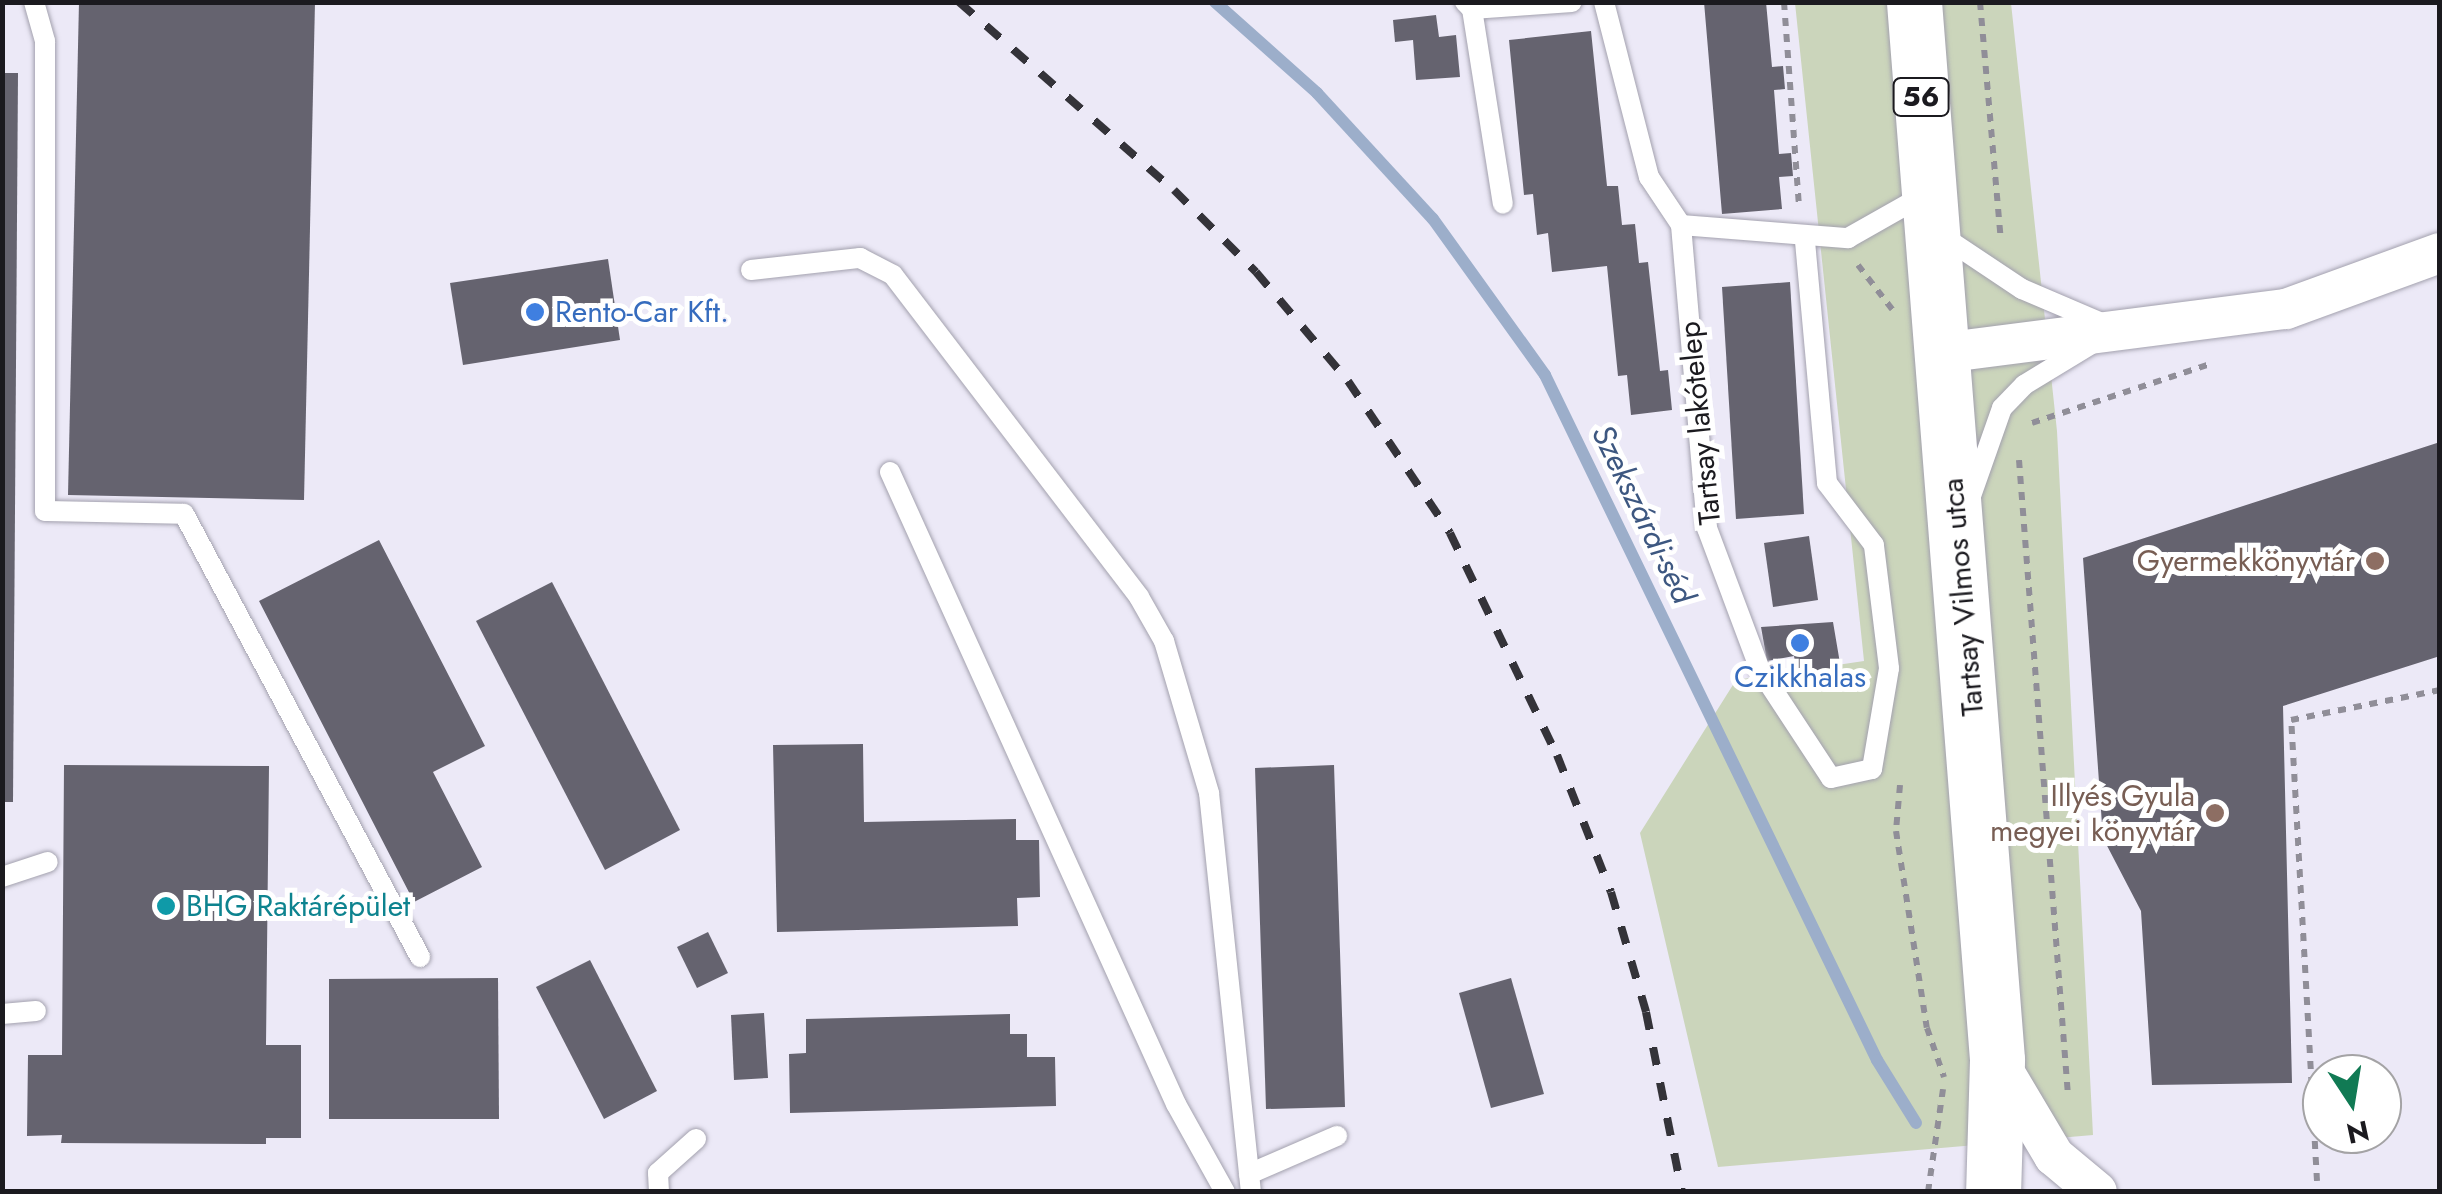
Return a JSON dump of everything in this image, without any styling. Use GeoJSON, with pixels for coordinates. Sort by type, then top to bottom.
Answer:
{"type":"FeatureCollection","features":[{"type":"Feature","properties":{"kind":"main road","name":"Tartsay Vilmos utca"},"geometry":{"type":"LineString","coordinates":[[1914,2],[1997,1060],[1993,1192]]}},
{"type":"Feature","properties":{"kind":"street"},"geometry":{"type":"LineString","coordinates":[[1942,353],[2286,309],[2440,254]]}},
{"type":"Feature","properties":{"kind":"street"},"geometry":{"type":"LineString","coordinates":[[1997,1060],[2054,1156],[2097,1192]]}},
{"type":"Feature","properties":{"kind":"lane"},"geometry":{"type":"LineString","coordinates":[[34,2],[46,41],[45,511],[184,514],[420,958]]}},
{"type":"Feature","properties":{"kind":"lane"},"geometry":{"type":"LineString","coordinates":[[1503,204],[1469,6],[1572,2]]}},
{"type":"Feature","properties":{"kind":"lane","name":"Tartsay lakótelep"},"geometry":{"type":"LineString","coordinates":[[1604,2],[1650,177],[1681,224],[1707,528],[1760,670],[1831,778],[1872,769],[1889,668],[1874,545],[1827,484],[1806,239]]}},
{"type":"Feature","properties":{"kind":"lane"},"geometry":{"type":"LineString","coordinates":[[1681,224],[1806,239],[1840,238],[1931,210],[2000,272],[2114,329]]}},
{"type":"Feature","properties":{"kind":"lane"},"geometry":{"type":"LineString","coordinates":[[751,270],[860,258],[893,275],[1139,597],[1164,641],[1209,793],[1250,1183],[1338,1136]]}},
{"type":"Feature","properties":{"kind":"lane"},"geometry":{"type":"LineString","coordinates":[[1958,531],[2002,408],[2024,385],[2114,329]]}},
{"type":"Feature","properties":{"kind":"lane"},"geometry":{"type":"LineString","coordinates":[[890,472],[1176,1104],[1225,1192]]}},
{"type":"Feature","properties":{"kind":"lane"},"geometry":{"type":"LineString","coordinates":[[2,877],[48,862]]}},
{"type":"Feature","properties":{"kind":"lane"},"geometry":{"type":"LineString","coordinates":[[2,1014],[36,1012]]}},
{"type":"Feature","properties":{"kind":"lane"},"geometry":{"type":"LineString","coordinates":[[659,1192],[658,1173],[696,1140]]}},
{"type":"Feature","properties":{"kind":"path"},"geometry":{"type":"LineString","coordinates":[[1784,2],[1799,208],[1840,238],[1886,310]]}},
{"type":"Feature","properties":{"kind":"path"},"geometry":{"type":"LineString","coordinates":[[1980,2],[2000,272]]}},
{"type":"Feature","properties":{"kind":"path"},"geometry":{"type":"LineString","coordinates":[[2002,408],[2016,428],[2069,1105]]}},
{"type":"Feature","properties":{"kind":"path"},"geometry":{"type":"LineString","coordinates":[[2317,1181],[2291,720],[2440,690]]}},
{"type":"Feature","properties":{"kind":"path"},"geometry":{"type":"LineString","coordinates":[[1928,1192],[1944,1074]]}},
{"type":"Feature","properties":{"kind":"green space"},"geometry":{"type":"Polygon","coordinates":[[[1795,3],[2011,3],[2057,431],[2093,1135],[1718,1167],[1640,833],[1736,680],[1864,661],[1795,3]]]}},
{"type":"Feature","properties":{"kind":"building"},"geometry":{"type":"Polygon","coordinates":[[[79,2],[315,2],[304,500],[68,495],[79,2]]]}},
{"type":"Feature","properties":{"kind":"building"},"geometry":{"type":"Polygon","coordinates":[[[1704,2],[1766,2],[1772,67],[1783,66],[1785,89],[1774,90],[1779,154],[1791,153],[1793,176],[1779,177],[1782,209],[1722,214],[1704,2]]]}},
{"type":"Feature","properties":{"kind":"building"},"geometry":{"type":"Polygon","coordinates":[[[1436,15],[1439,37],[1456,35],[1460,77],[1416,80],[1413,40],[1395,42],[1393,20],[1436,15]]]}},
{"type":"Feature","properties":{"kind":"building"},"geometry":{"type":"Polygon","coordinates":[[[1591,31],[1607,186],[1618,186],[1622,225],[1635,224],[1639,263],[1648,262],[1660,371],[1668,370],[1672,410],[1631,415],[1627,375],[1618,376],[1607,266],[1552,272],[1548,233],[1537,235],[1533,194],[1524,195],[1509,40],[1591,31]]]}},
{"type":"Feature","properties":{"kind":"building"},"geometry":{"type":"Polygon","coordinates":[[[2,73],[18,73],[13,802],[2,802],[2,73]]]}},
{"type":"Feature","properties":{"kind":"building","name":"Rento-Car Kft."},"geometry":{"type":"Polygon","coordinates":[[[608,259],[620,340],[463,365],[450,283],[608,259]]]}},
{"type":"Feature","properties":{"kind":"building"},"geometry":{"type":"Polygon","coordinates":[[[1790,282],[1804,514],[1736,519],[1722,287],[1790,282]]]}},
{"type":"Feature","properties":{"kind":"building"},"geometry":{"type":"Polygon","coordinates":[[[2440,442],[2440,656],[2283,706],[2292,1083],[2152,1085],[2141,911],[2103,838],[2083,558],[2440,442]]]}},
{"type":"Feature","properties":{"kind":"building"},"geometry":{"type":"Polygon","coordinates":[[[1809,536],[1818,600],[1773,607],[1764,543],[1809,536]]]}},
{"type":"Feature","properties":{"kind":"building"},"geometry":{"type":"Polygon","coordinates":[[[379,540],[485,746],[433,772],[482,867],[414,902],[259,601],[379,540]]]}},
{"type":"Feature","properties":{"kind":"building"},"geometry":{"type":"Polygon","coordinates":[[[552,582],[680,830],[605,870],[476,621],[552,582]]]}},
{"type":"Feature","properties":{"kind":"building","name":"Czikkhalas"},"geometry":{"type":"Polygon","coordinates":[[[1833,622],[1843,681],[1800,689],[1794,656],[1767,661],[1761,627],[1833,622]]]}},
{"type":"Feature","properties":{"kind":"building"},"geometry":{"type":"Polygon","coordinates":[[[863,744],[864,822],[1016,819],[1016,840],[1039,840],[1040,897],[1017,898],[1018,926],[777,932],[773,745],[863,744]]]}},
{"type":"Feature","properties":{"kind":"building","name":"BHG Raktárépület"},"geometry":{"type":"Polygon","coordinates":[[[64,765],[269,766],[266,1045],[301,1045],[301,1138],[266,1138],[266,1144],[61,1143],[62,1135],[27,1136],[28,1055],[62,1055],[64,765]]]}},
{"type":"Feature","properties":{"kind":"building"},"geometry":{"type":"Polygon","coordinates":[[[1334,765],[1345,1107],[1266,1109],[1255,768],[1334,765]]]}},
{"type":"Feature","properties":{"kind":"building"},"geometry":{"type":"Polygon","coordinates":[[[708,932],[728,973],[697,988],[677,947],[708,932]]]}},
{"type":"Feature","properties":{"kind":"building"},"geometry":{"type":"Polygon","coordinates":[[[590,960],[657,1091],[604,1119],[536,987],[590,960]]]}},
{"type":"Feature","properties":{"kind":"building"},"geometry":{"type":"Polygon","coordinates":[[[498,978],[499,1119],[329,1119],[329,979],[498,978]]]}},
{"type":"Feature","properties":{"kind":"building"},"geometry":{"type":"Polygon","coordinates":[[[1511,978],[1544,1094],[1491,1108],[1459,993],[1511,978]]]}},
{"type":"Feature","properties":{"kind":"building"},"geometry":{"type":"Polygon","coordinates":[[[764,1013],[768,1078],[734,1080],[731,1015],[764,1013]]]}},
{"type":"Feature","properties":{"kind":"building"},"geometry":{"type":"Polygon","coordinates":[[[1010,1014],[1010,1034],[1027,1034],[1027,1057],[1055,1057],[1056,1106],[790,1113],[789,1054],[806,1053],[806,1019],[1010,1014]]]}},
{"type":"Feature","properties":{"kind":"waterway","name":"Szekszárdi-séd"},"geometry":{"type":"LineString","coordinates":[[1215,2],[1317,93],[1433,219],[1545,375],[1877,1060],[1916,1123]]}},
{"type":"Feature","properties":{"kind":"railway"},"geometry":{"type":"LineString","coordinates":[[959,2],[1174,190],[1256,272],[1348,381],[1450,533],[1557,755],[1611,892],[1646,1012],[1682,1192]]}},
{"type":"Feature","properties":{"kind":"place","name":"Rento-Car Kft."},"geometry":{"type":"Point","coordinates":[535,312]}},
{"type":"Feature","properties":{"kind":"place","name":"Gyermekkönyvtár"},"geometry":{"type":"Point","coordinates":[2375,561]}},
{"type":"Feature","properties":{"kind":"place","name":"Czikkhalas"},"geometry":{"type":"Point","coordinates":[1800,643]}},
{"type":"Feature","properties":{"kind":"place","name":"Illyés Gyula megyei könyvtár"},"geometry":{"type":"Point","coordinates":[2215,813]}},
{"type":"Feature","properties":{"kind":"place","name":"BHG Raktárépület"},"geometry":{"type":"Point","coordinates":[166,906]}}]}
